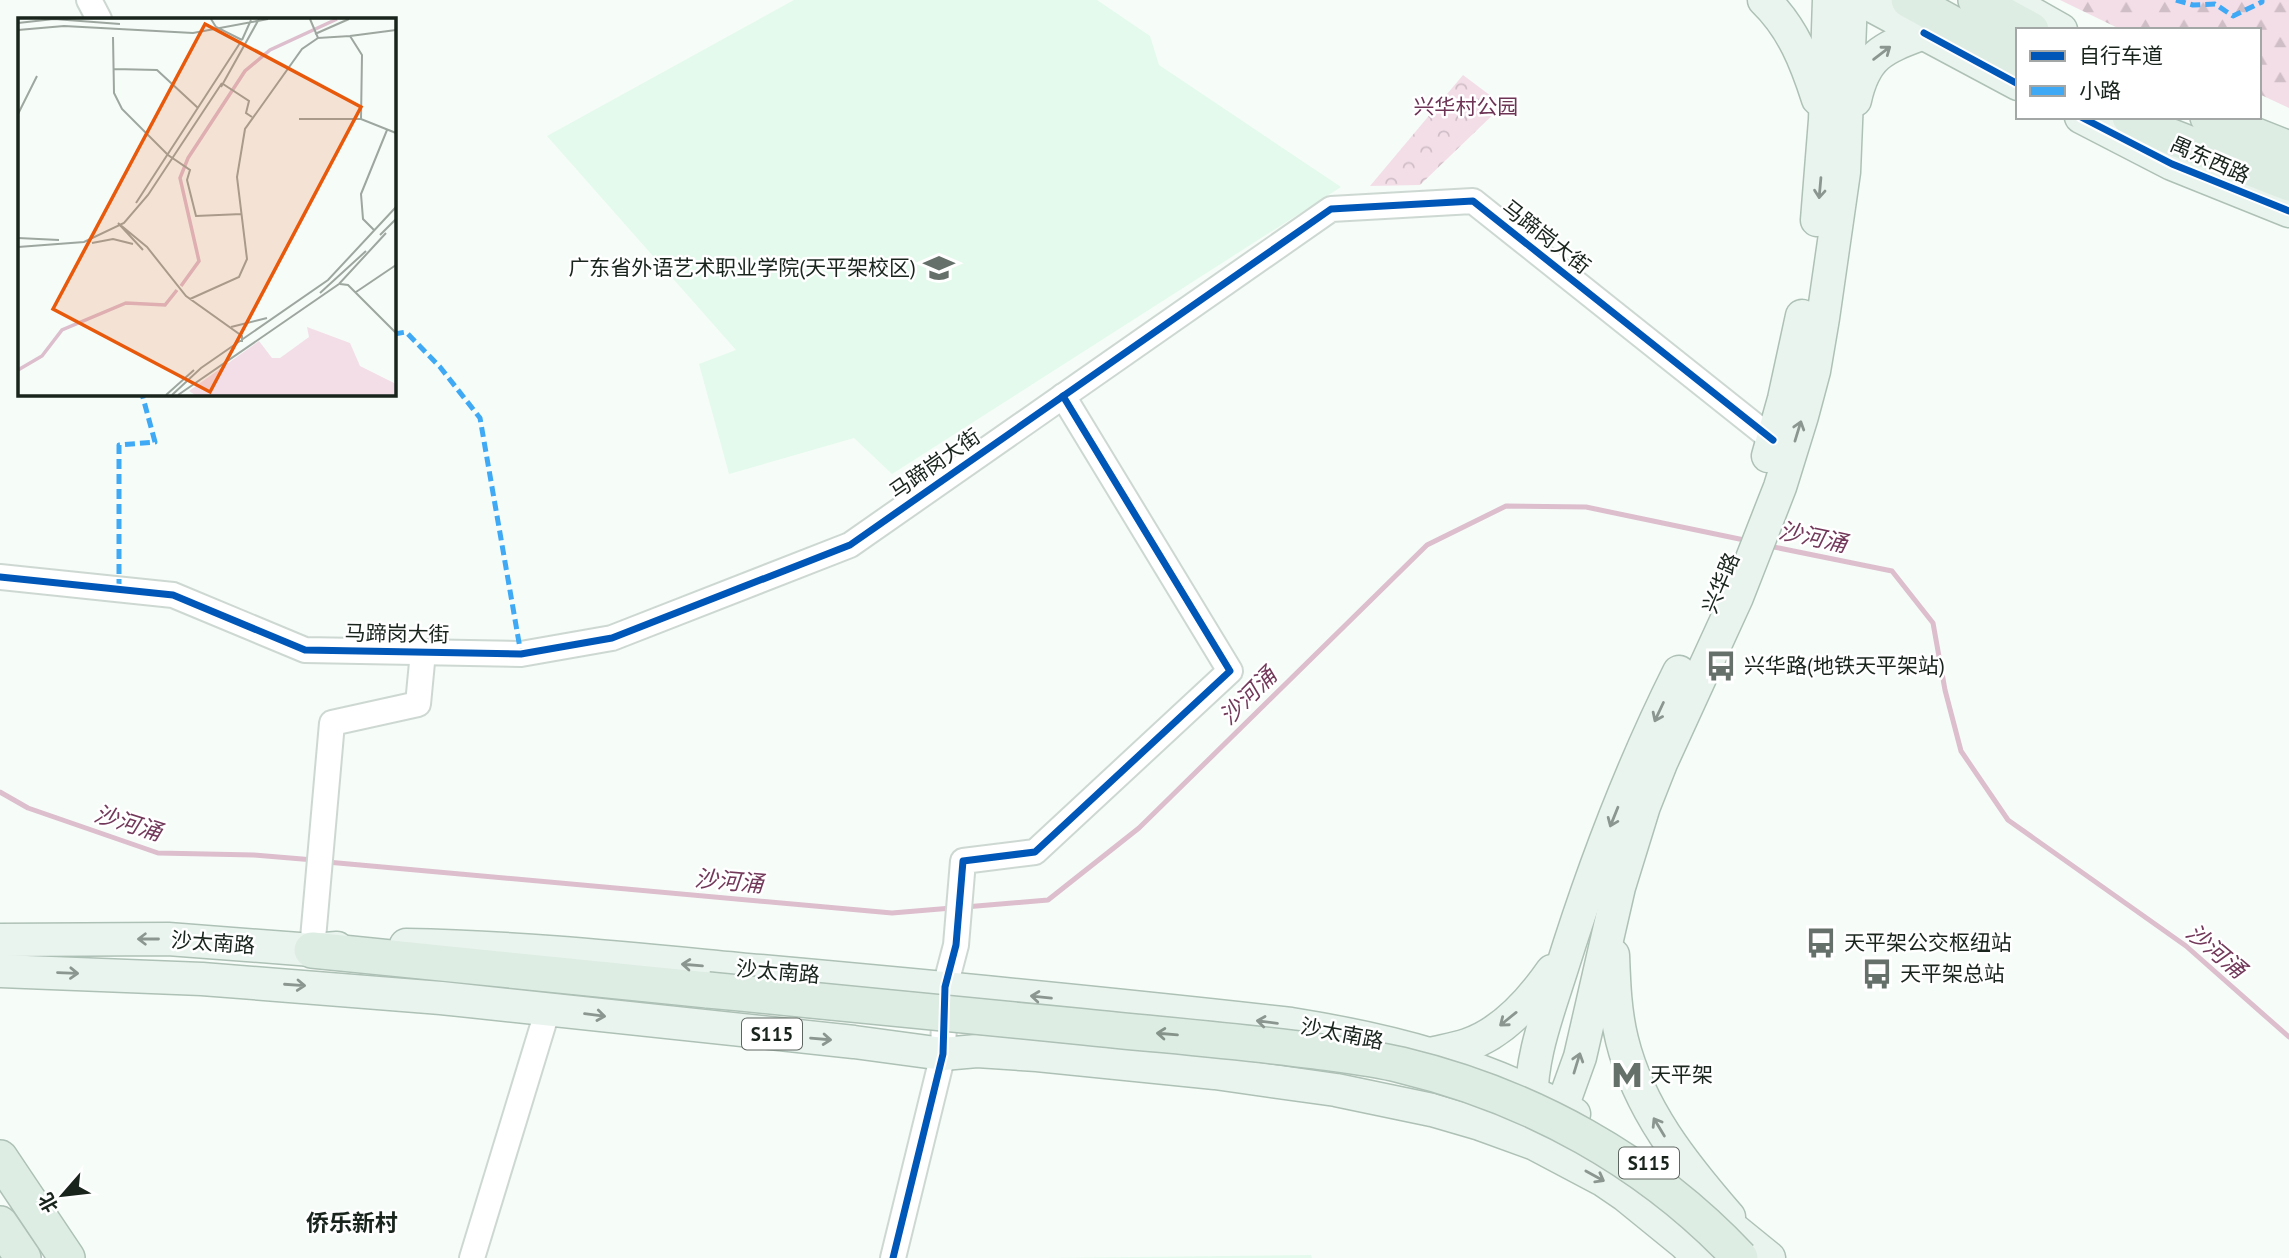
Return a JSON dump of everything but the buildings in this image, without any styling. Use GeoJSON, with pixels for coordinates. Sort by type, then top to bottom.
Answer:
{"type":"FeatureCollection","features":[{"type":"Feature","properties":{"kind":"highway"},"geometry":{"type":"LineString","coordinates":[[1909,0],[2016,59]]}},
{"type":"Feature","properties":{"kind":"highway"},"geometry":{"type":"LineString","coordinates":[[1976,0],[2027,28]]}},
{"type":"Feature","properties":{"kind":"highway"},"geometry":{"type":"LineString","coordinates":[[2134,119],[2169,136],[2289,183]]}},
{"type":"Feature","properties":{"kind":"highway"},"geometry":{"type":"LineString","coordinates":[[2213,119],[2289,149]]}},
{"type":"Feature","properties":{"kind":"highway"},"geometry":{"type":"LineString","coordinates":[[313,950],[1212,1038],[1347,1055],[1409,1067],[1517,1102],[1563,1124],[1598,1144],[1667,1191],[1708,1225],[1752,1251]]}},
{"type":"Feature","properties":{"kind":"highway"},"geometry":{"type":"LineString","coordinates":[[0,1158],[67,1258]]}},
{"type":"Feature","properties":{"kind":"highway"},"geometry":{"type":"LineString","coordinates":[[0,1224],[23,1258]]}},
{"type":"Feature","properties":{"kind":"main road"},"geometry":{"type":"LineString","coordinates":[[1764,0],[1778,13],[1803,54],[1836,128]]}},
{"type":"Feature","properties":{"kind":"main road","name":"兴华路"},"geometry":{"type":"LineString","coordinates":[[1546,1098],[1580,1057],[1612,918],[1644,806],[1759,512],[1791,454],[1814,372],[1832,267],[1836,128],[1829,0]]}},
{"type":"Feature","properties":{"kind":"main road","name":"兴华路"},"geometry":{"type":"LineString","coordinates":[[1759,512],[1810,276],[1818,218],[1836,128],[1851,0]]}},
{"type":"Feature","properties":{"kind":"main road"},"geometry":{"type":"LineString","coordinates":[[1861,0],[2016,83]]}},
{"type":"Feature","properties":{"kind":"main road"},"geometry":{"type":"LineString","coordinates":[[1937,0],[2016,43]]}},
{"type":"Feature","properties":{"kind":"main road"},"geometry":{"type":"LineString","coordinates":[[2008,0],[2057,28]]}},
{"type":"Feature","properties":{"kind":"main road"},"geometry":{"type":"LineString","coordinates":[[1836,128],[1870,63],[1883,50],[1924,33]]}},
{"type":"Feature","properties":{"kind":"main road","name":"禺东西路"},"geometry":{"type":"LineString","coordinates":[[2085,119],[2172,164],[2289,211]]}},
{"type":"Feature","properties":{"kind":"main road"},"geometry":{"type":"LineString","coordinates":[[2174,119],[2289,165]]}},
{"type":"Feature","properties":{"kind":"main road"},"geometry":{"type":"LineString","coordinates":[[2249,119],[2289,135]]}},
{"type":"Feature","properties":{"kind":"main road","name":"兴华路"},"geometry":{"type":"LineString","coordinates":[[1535,1144],[1546,1098],[1544,1024],[1591,877],[1640,754],[1728,593]]}},
{"type":"Feature","properties":{"kind":"main road"},"geometry":{"type":"LineString","coordinates":[[1612,918],[1614,993],[1622,1040],[1634,1078],[1670,1144],[1752,1251]]}},
{"type":"Feature","properties":{"kind":"main road","name":"沙太南路"},"geometry":{"type":"LineString","coordinates":[[0,940],[168,939],[313,950],[368,945],[500,949],[945,987],[1291,1024],[1341,1032],[1430,1054],[1546,1098]]}},
{"type":"Feature","properties":{"kind":"main road"},"geometry":{"type":"LineString","coordinates":[[1430,1054],[1469,1045],[1496,1030],[1532,1000],[1567,949]]}},
{"type":"Feature","properties":{"kind":"main road","name":"沙太南路"},"geometry":{"type":"LineString","coordinates":[[0,971],[202,979],[388,993],[854,1042],[943,1054],[977,1051],[1037,1055],[1215,1073],[1374,1096],[1480,1124],[1535,1144]]}},
{"type":"Feature","properties":{"kind":"main road","name":"S115"},"geometry":{"type":"LineString","coordinates":[[1546,1098],[1597,1126],[1643,1158],[1752,1251]]}},
{"type":"Feature","properties":{"kind":"main road","name":"S115"},"geometry":{"type":"LineString","coordinates":[[1535,1144],[1603,1180],[1625,1195],[1699,1258]]}},
{"type":"Feature","properties":{"kind":"street"},"geometry":{"type":"LineString","coordinates":[[89,0],[98,18]]}},
{"type":"Feature","properties":{"kind":"street","name":"马蹄岗大街"},"geometry":{"type":"LineString","coordinates":[[0,577],[173,595],[305,650],[521,654],[612,638],[850,545],[1331,209],[1473,201],[1773,440]]}},
{"type":"Feature","properties":{"kind":"street"},"geometry":{"type":"LineString","coordinates":[[893,1258],[943,1054],[945,987],[956,945],[963,861],[1035,852],[1230,671],[1063,396]]}},
{"type":"Feature","properties":{"kind":"street"},"geometry":{"type":"LineString","coordinates":[[313,950],[332,723],[418,704],[423,652]]}},
{"type":"Feature","properties":{"kind":"street"},"geometry":{"type":"LineString","coordinates":[[472,1258],[544,1022]]}},
{"type":"Feature","properties":{"kind":"shaded area","name":"广东省外语艺术职业学院(天平架校区)"},"geometry":{"type":"Polygon","coordinates":[[[794,0],[1097,0],[1150,36],[1159,65],[1341,187],[892,474],[854,438],[729,474],[699,364],[736,350],[547,136],[794,0]]]}},
{"type":"Feature","properties":{"kind":"shaded area"},"geometry":{"type":"Polygon","coordinates":[[[1311,1255],[1312,1258],[1046,1258],[1311,1255]]]}},
{"type":"Feature","properties":{"kind":"green space"},"geometry":{"type":"Polygon","coordinates":[[[2060,0],[2289,0],[2289,108],[2261,95],[2261,28],[2118,28],[2060,0]]]}},
{"type":"Feature","properties":{"kind":"green space","name":"兴华村公园"},"geometry":{"type":"Polygon","coordinates":[[[1463,75],[1503,105],[1420,185],[1370,186],[1463,75]]]}},
{"type":"Feature","properties":{"kind":"waterway","name":"沙河涌"},"geometry":{"type":"LineString","coordinates":[[965,907],[1048,900],[1139,828],[1427,545],[1506,506],[1586,507],[1749,541]]}},
{"type":"Feature","properties":{"kind":"waterway","name":"沙河涌"},"geometry":{"type":"LineString","coordinates":[[1769,546],[1892,571],[1933,623],[1945,690],[1961,751],[2008,820],[2186,946],[2289,1037]]}},
{"type":"Feature","properties":{"kind":"waterway","name":"沙河涌"},"geometry":{"type":"LineString","coordinates":[[0,792],[28,808],[158,853],[254,855],[314,860]]}},
{"type":"Feature","properties":{"kind":"waterway","name":"沙河涌"},"geometry":{"type":"LineString","coordinates":[[327,862],[892,913],[952,908]]}},
{"type":"Feature","properties":{"kind":"marked path"},"geometry":{"type":"LineString","coordinates":[[2176,0],[2193,5],[2215,4],[2233,16],[2262,0]]}},
{"type":"Feature","properties":{"kind":"marked path"},"geometry":{"type":"LineString","coordinates":[[396,334],[406,332],[440,367],[480,418],[521,654]]}},
{"type":"Feature","properties":{"kind":"marked path"},"geometry":{"type":"LineString","coordinates":[[119,589],[119,445],[155,442],[143,396]]}},
{"type":"Feature","properties":{"kind":"cycle path"},"geometry":{"type":"LineString","coordinates":[[1924,33],[2016,83]]}},
{"type":"Feature","properties":{"kind":"cycle path"},"geometry":{"type":"LineString","coordinates":[[2085,119],[2172,164],[2289,211]]}},
{"type":"Feature","properties":{"kind":"cycle path"},"geometry":{"type":"LineString","coordinates":[[0,577],[173,595],[305,650],[521,654],[612,638],[850,545],[1331,209],[1473,201],[1773,440]]}},
{"type":"Feature","properties":{"kind":"cycle path"},"geometry":{"type":"LineString","coordinates":[[893,1258],[943,1054],[945,987],[956,945],[963,861],[1035,852],[1230,671],[1063,396]]}},
{"type":"Feature","properties":{"kind":"place","name":"广东省外语艺术职业学院(天平架校区)"},"geometry":{"type":"Point","coordinates":[939,268]}},
{"type":"Feature","properties":{"kind":"place","name":"兴华路(地铁天平架站)"},"geometry":{"type":"Point","coordinates":[1721,666]}},
{"type":"Feature","properties":{"kind":"place","name":"天平架公交枢纽站"},"geometry":{"type":"Point","coordinates":[1821,943]}},
{"type":"Feature","properties":{"kind":"place","name":"天平架总站"},"geometry":{"type":"Point","coordinates":[1877,974]}},
{"type":"Feature","properties":{"kind":"place","name":"天平架"},"geometry":{"type":"Point","coordinates":[1627,1075]}},
{"type":"Feature","properties":{"kind":"district","name":"侨乐新村"},"geometry":{"type":"Point","coordinates":[352,1223]}}]}
